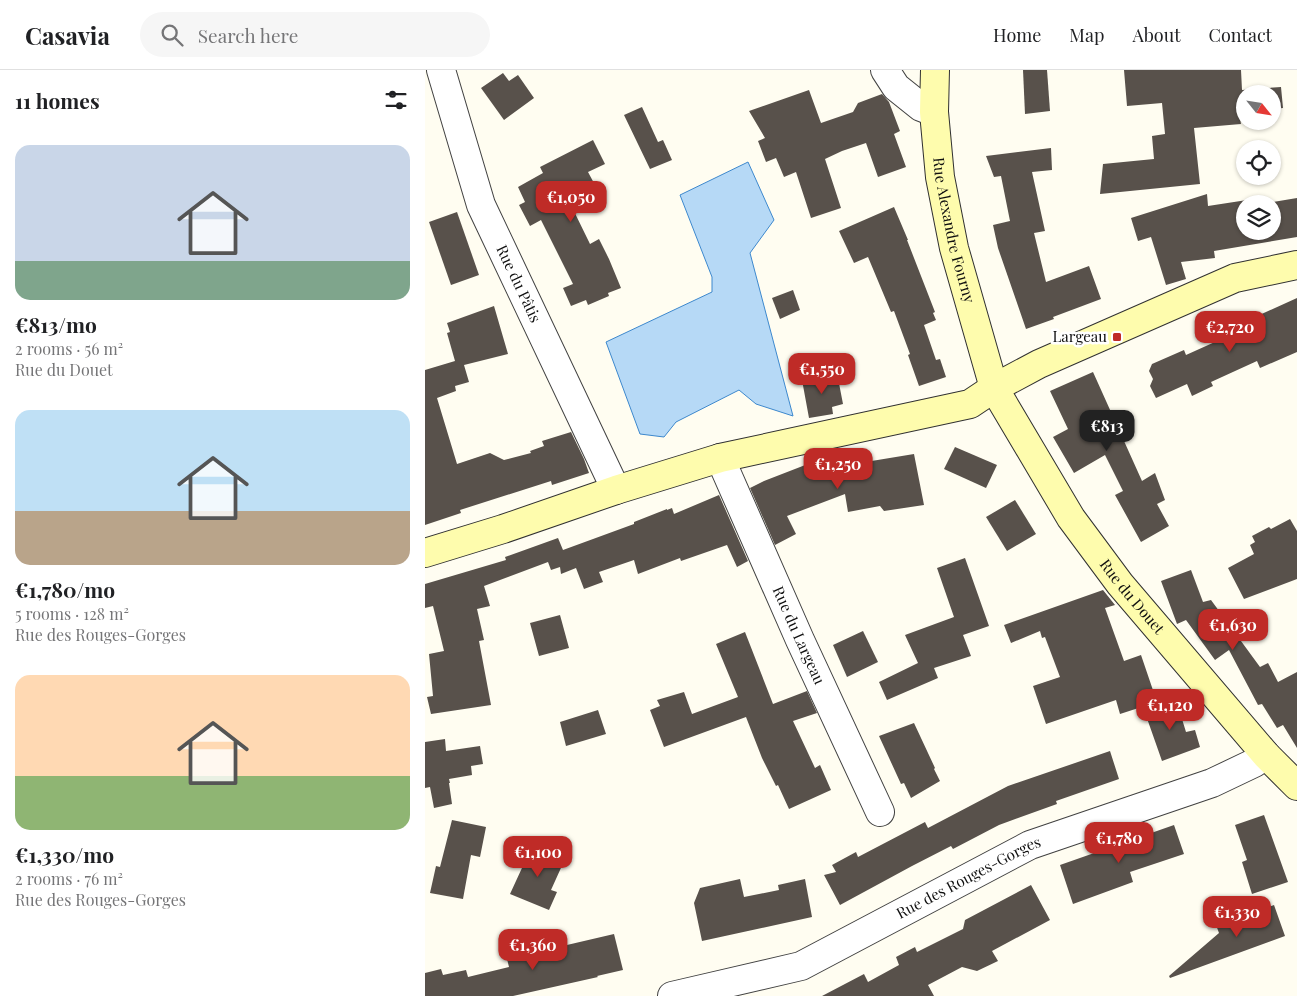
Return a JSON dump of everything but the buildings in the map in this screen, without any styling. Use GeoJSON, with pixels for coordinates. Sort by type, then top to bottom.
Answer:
{"type":"FeatureCollection","features":[{"type":"Feature","properties":{"kind":"street","name":"Rue du Pâtis"},"geometry":{"type":"LineString","coordinates":[[441,70],[481,205],[616,490]]}},
{"type":"Feature","properties":{"kind":"street"},"geometry":{"type":"LineString","coordinates":[[885,70],[896,87],[921,107],[934,112]]}},
{"type":"Feature","properties":{"kind":"street","name":"Rue Alexandre Fourny"},"geometry":{"type":"LineString","coordinates":[[935,70],[934,112],[940,177],[954,248],[994,388]]}},
{"type":"Feature","properties":{"kind":"street"},"geometry":{"type":"LineString","coordinates":[[425,553],[720,458],[970,404],[994,388],[1039,364],[1235,278],[1297,265]]}},
{"type":"Feature","properties":{"kind":"street","name":"Rue du Douet"},"geometry":{"type":"LineString","coordinates":[[994,388],[1071,518],[1120,584],[1266,755],[1297,786]]}},
{"type":"Feature","properties":{"kind":"street","name":"Rue du Largeau"},"geometry":{"type":"LineString","coordinates":[[720,458],[800,640],[879,812]]}},
{"type":"Feature","properties":{"kind":"street","name":"Rue des Rouges-Gorges"},"geometry":{"type":"LineString","coordinates":[[672,996],[801,966],[1030,846],[1212,783],[1254,763],[1266,755]]}},
{"type":"Feature","properties":{"kind":"water"},"geometry":{"type":"Polygon","coordinates":[[[748,162],[774,220],[750,253],[793,416],[756,404],[739,390],[676,422],[664,437],[640,434],[606,342],[712,292],[712,277],[680,195],[748,162]]]}},
{"type":"Feature","properties":{"kind":"place","name":"Largeau"},"geometry":{"type":"Point","coordinates":[1117,337]}}]}
